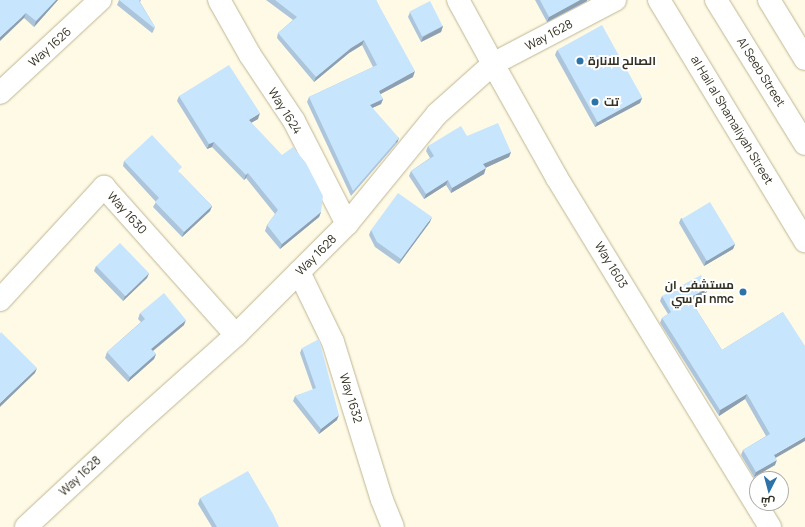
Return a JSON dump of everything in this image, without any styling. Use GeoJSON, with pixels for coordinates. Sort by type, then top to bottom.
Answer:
{"type":"FeatureCollection","features":[{"type":"Feature","properties":{"kind":"main road","name":"Way 1626"},"geometry":{"type":"LineString","coordinates":[[0,93],[100,0]]}},
{"type":"Feature","properties":{"kind":"main road","name":"Way 1624"},"geometry":{"type":"LineString","coordinates":[[218,0],[250,56],[294,121],[347,224]]}},
{"type":"Feature","properties":{"kind":"main road","name":"Way 1603"},"geometry":{"type":"LineString","coordinates":[[458,0],[492,64],[562,184],[770,527]]}},
{"type":"Feature","properties":{"kind":"main road","name":"Way 1628"},"geometry":{"type":"LineString","coordinates":[[26,527],[132,428],[236,335],[347,224],[437,114],[492,64],[615,0]]}},
{"type":"Feature","properties":{"kind":"main road","name":"al Hail al Shamaliyah Street"},"geometry":{"type":"LineString","coordinates":[[659,0],[805,241]]}},
{"type":"Feature","properties":{"kind":"main road","name":"Al Seeb Street"},"geometry":{"type":"LineString","coordinates":[[716,0],[805,144]]}},
{"type":"Feature","properties":{"kind":"main road"},"geometry":{"type":"LineString","coordinates":[[769,0],[805,59]]}},
{"type":"Feature","properties":{"kind":"main road","name":"Way 1630"},"geometry":{"type":"LineString","coordinates":[[0,300],[104,187],[236,335]]}},
{"type":"Feature","properties":{"kind":"main road","name":"Way 1632"},"geometry":{"type":"LineString","coordinates":[[299,272],[333,342],[382,500],[393,527]]}},
{"type":"Feature","properties":{"kind":"building"},"geometry":{"type":"Polygon","coordinates":[[[0,0],[56,0],[36,21],[26,13],[0,37],[0,0]]]}},
{"type":"Feature","properties":{"kind":"building"},"geometry":{"type":"Polygon","coordinates":[[[119,0],[140,0],[139,1],[155,27],[154,28],[119,0]]]}},
{"type":"Feature","properties":{"kind":"building"},"geometry":{"type":"Polygon","coordinates":[[[275,0],[376,0],[415,71],[379,91],[383,99],[370,105],[399,138],[353,191],[309,97],[377,65],[364,40],[351,48],[316,77],[278,33],[297,17],[275,0]]]}},
{"type":"Feature","properties":{"kind":"building"},"geometry":{"type":"Polygon","coordinates":[[[540,0],[580,0],[549,17],[540,0]]]}},
{"type":"Feature","properties":{"kind":"building"},"geometry":{"type":"Polygon","coordinates":[[[430,1],[443,26],[422,36],[410,11],[430,1]]]}},
{"type":"Feature","properties":{"kind":"building"},"geometry":{"type":"Polygon","coordinates":[[[602,25],[642,98],[598,122],[557,50],[602,25]]]}},
{"type":"Feature","properties":{"kind":"building"},"geometry":{"type":"Polygon","coordinates":[[[229,65],[260,113],[249,120],[282,155],[293,147],[306,163],[323,196],[321,212],[282,244],[267,225],[278,210],[248,173],[246,175],[214,142],[209,144],[179,96],[229,65]]]}},
{"type":"Feature","properties":{"kind":"building"},"geometry":{"type":"Polygon","coordinates":[[[498,123],[511,152],[483,164],[486,168],[452,188],[448,180],[426,194],[411,171],[434,156],[428,146],[461,126],[467,136],[498,123]]]}},
{"type":"Feature","properties":{"kind":"building"},"geometry":{"type":"Polygon","coordinates":[[[152,135],[182,167],[178,171],[212,206],[184,232],[155,202],[159,198],[124,161],[152,135]]]}},
{"type":"Feature","properties":{"kind":"building"},"geometry":{"type":"Polygon","coordinates":[[[398,193],[432,217],[401,259],[377,242],[371,230],[398,193]]]}},
{"type":"Feature","properties":{"kind":"building"},"geometry":{"type":"Polygon","coordinates":[[[710,202],[735,244],[707,261],[682,219],[710,202]]]}},
{"type":"Feature","properties":{"kind":"building"},"geometry":{"type":"Polygon","coordinates":[[[120,243],[149,273],[125,296],[96,266],[120,243]]]}},
{"type":"Feature","properties":{"kind":"building"},"geometry":{"type":"Polygon","coordinates":[[[701,275],[708,288],[689,298],[722,350],[783,312],[805,346],[805,437],[774,455],[777,460],[755,471],[743,450],[770,434],[747,394],[720,410],[662,318],[671,312],[662,296],[701,275]]]}},
{"type":"Feature","properties":{"kind":"building"},"geometry":{"type":"Polygon","coordinates":[[[164,293],[186,320],[151,349],[156,354],[130,377],[107,352],[145,319],[140,313],[164,293]]]}},
{"type":"Feature","properties":{"kind":"building"},"geometry":{"type":"Polygon","coordinates":[[[1,332],[37,368],[0,403],[0,334],[1,332]]]}},
{"type":"Feature","properties":{"kind":"building"},"geometry":{"type":"Polygon","coordinates":[[[319,339],[339,415],[321,429],[295,396],[316,388],[302,348],[319,339]]]}},
{"type":"Feature","properties":{"kind":"building"},"geometry":{"type":"Polygon","coordinates":[[[248,471],[279,527],[217,527],[200,498],[248,471]]]}},
{"type":"Feature","properties":{"kind":"place","name":"الصالح للانارة"},"geometry":{"type":"Point","coordinates":[580,61]}},
{"type":"Feature","properties":{"kind":"place","name":"تت"},"geometry":{"type":"Point","coordinates":[595,102]}},
{"type":"Feature","properties":{"kind":"place","name":"مستشفى ان ام سي nmc"},"geometry":{"type":"Point","coordinates":[743,292]}}]}
